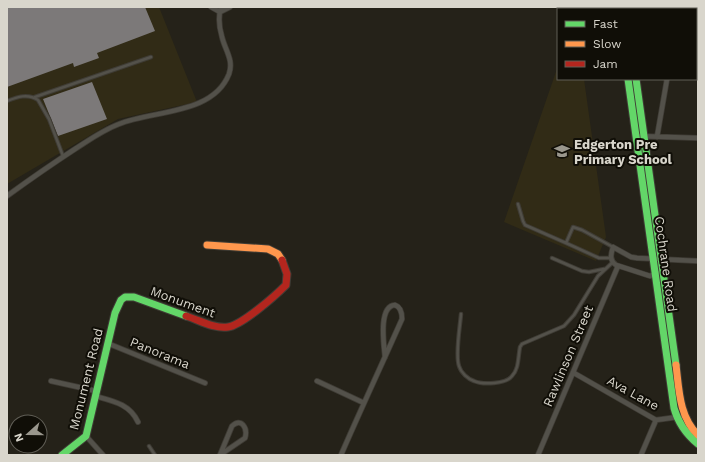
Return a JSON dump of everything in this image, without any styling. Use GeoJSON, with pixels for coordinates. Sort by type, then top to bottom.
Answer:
{"type":"FeatureCollection","features":[{"type":"Feature","properties":{"kind":"street"},"geometry":{"type":"LineString","coordinates":[[211,7],[220,10],[230,7]]}},
{"type":"Feature","properties":{"kind":"street"},"geometry":{"type":"LineString","coordinates":[[7,196],[44,169],[100,133],[118,124],[183,109],[210,97],[224,84],[231,68],[230,60],[221,36],[219,21],[220,10]]}},
{"type":"Feature","properties":{"kind":"street","name":"Cochrane Road"},"geometry":{"type":"LineString","coordinates":[[628,80],[657,259],[663,270],[681,400],[685,416],[690,427],[698,435]]}},
{"type":"Feature","properties":{"kind":"street","name":"Cochrane Road"},"geometry":{"type":"LineString","coordinates":[[636,80],[644,136],[657,259],[656,274],[674,408],[684,431],[697,444]]}},
{"type":"Feature","properties":{"kind":"street"},"geometry":{"type":"LineString","coordinates":[[656,137],[667,80]]}},
{"type":"Feature","properties":{"kind":"street"},"geometry":{"type":"LineString","coordinates":[[636,136],[698,138]]}},
{"type":"Feature","properties":{"kind":"street","name":"Monument"},"geometry":{"type":"LineString","coordinates":[[121,300],[125,297],[134,297],[218,327],[229,327],[236,324],[254,311],[286,285],[287,274],[284,264],[274,250],[207,245]]}},
{"type":"Feature","properties":{"kind":"street"},"geometry":{"type":"LineString","coordinates":[[663,270],[650,276],[618,266],[612,260],[613,247],[635,258],[698,261]]}},
{"type":"Feature","properties":{"kind":"street","name":"Rawlinson Street"},"geometry":{"type":"LineString","coordinates":[[538,455],[618,266]]}},
{"type":"Feature","properties":{"kind":"street","name":"Monument Road"},"geometry":{"type":"LineString","coordinates":[[62,455],[86,436],[107,343],[115,313],[121,300]]}},
{"type":"Feature","properties":{"kind":"street"},"geometry":{"type":"LineString","coordinates":[[342,455],[402,319],[399,308],[395,305],[389,306],[384,319],[383,332],[385,357]]}},
{"type":"Feature","properties":{"kind":"street","name":"Panorama"},"geometry":{"type":"LineString","coordinates":[[107,343],[205,383]]}},
{"type":"Feature","properties":{"kind":"street","name":"Ava Lane"},"geometry":{"type":"LineString","coordinates":[[574,373],[656,420],[685,416]]}},
{"type":"Feature","properties":{"kind":"street"},"geometry":{"type":"LineString","coordinates":[[51,381],[96,393],[119,403],[129,408],[136,416],[138,422]]}},
{"type":"Feature","properties":{"kind":"street"},"geometry":{"type":"LineString","coordinates":[[317,381],[364,403]]}},
{"type":"Feature","properties":{"kind":"street"},"geometry":{"type":"LineString","coordinates":[[641,455],[656,420]]}},
{"type":"Feature","properties":{"kind":"street"},"geometry":{"type":"LineString","coordinates":[[240,422],[243,424],[247,431],[245,438],[220,455],[232,426],[240,422]]}},
{"type":"Feature","properties":{"kind":"street"},"geometry":{"type":"LineString","coordinates":[[86,436],[102,455]]}},
{"type":"Feature","properties":{"kind":"lane"},"geometry":{"type":"LineString","coordinates":[[7,101],[19,96],[35,98],[151,57]]}},
{"type":"Feature","properties":{"kind":"lane"},"geometry":{"type":"LineString","coordinates":[[35,98],[41,103],[49,119],[63,157]]}},
{"type":"Feature","properties":{"kind":"lane"},"geometry":{"type":"LineString","coordinates":[[518,204],[525,225],[599,258],[612,260]]}},
{"type":"Feature","properties":{"kind":"lane"},"geometry":{"type":"LineString","coordinates":[[566,244],[573,227],[582,230],[613,247]]}},
{"type":"Feature","properties":{"kind":"lane"},"geometry":{"type":"LineString","coordinates":[[552,258],[582,271],[589,272],[604,269]]}},
{"type":"Feature","properties":{"kind":"lane"},"geometry":{"type":"LineString","coordinates":[[461,314],[458,358],[460,368],[465,375],[475,382],[506,381],[511,378],[516,371],[520,347],[522,344],[564,326],[574,315],[593,283],[612,260]]}},
{"type":"Feature","properties":{"kind":"lane"},"geometry":{"type":"LineString","coordinates":[[149,446],[155,455]]}},
{"type":"Feature","properties":{"kind":"shaded area"},"geometry":{"type":"Polygon","coordinates":[[[7,7],[159,7],[197,102],[118,119],[7,184],[7,7]]]}},
{"type":"Feature","properties":{"kind":"shaded area","name":"Edgerton Pre Primary School"},"geometry":{"type":"Polygon","coordinates":[[[557,69],[557,80],[584,80],[606,237],[596,261],[504,222],[557,69]]]}},
{"type":"Feature","properties":{"kind":"building"},"geometry":{"type":"Polygon","coordinates":[[[145,7],[155,31],[97,53],[99,58],[74,67],[73,63],[7,87],[7,8],[145,7]]]}},
{"type":"Feature","properties":{"kind":"building"},"geometry":{"type":"Polygon","coordinates":[[[92,82],[107,119],[58,136],[43,99],[92,82]]]}},
{"type":"Feature","properties":{"kind":"traffic: fast"},"geometry":{"type":"LineString","coordinates":[[628,80],[674,408],[683,428],[698,444]]}},
{"type":"Feature","properties":{"kind":"traffic: fast"},"geometry":{"type":"LineString","coordinates":[[636,80],[676,365]]}},
{"type":"Feature","properties":{"kind":"traffic: fast"},"geometry":{"type":"LineString","coordinates":[[62,455],[86,436],[115,313],[121,300],[125,297],[134,297],[186,316]]}},
{"type":"Feature","properties":{"kind":"traffic: slow"},"geometry":{"type":"LineString","coordinates":[[207,245],[268,249],[278,254],[282,260]]}},
{"type":"Feature","properties":{"kind":"traffic: slow"},"geometry":{"type":"LineString","coordinates":[[676,365],[679,393],[683,411],[687,420],[698,435]]}},
{"type":"Feature","properties":{"kind":"traffic: jam"},"geometry":{"type":"LineString","coordinates":[[186,316],[217,327],[228,327],[250,316],[267,303],[286,285],[287,274],[282,260]]}},
{"type":"Feature","properties":{"kind":"place","name":"Edgerton Pre Primary School"},"geometry":{"type":"Point","coordinates":[562,151]}}]}
